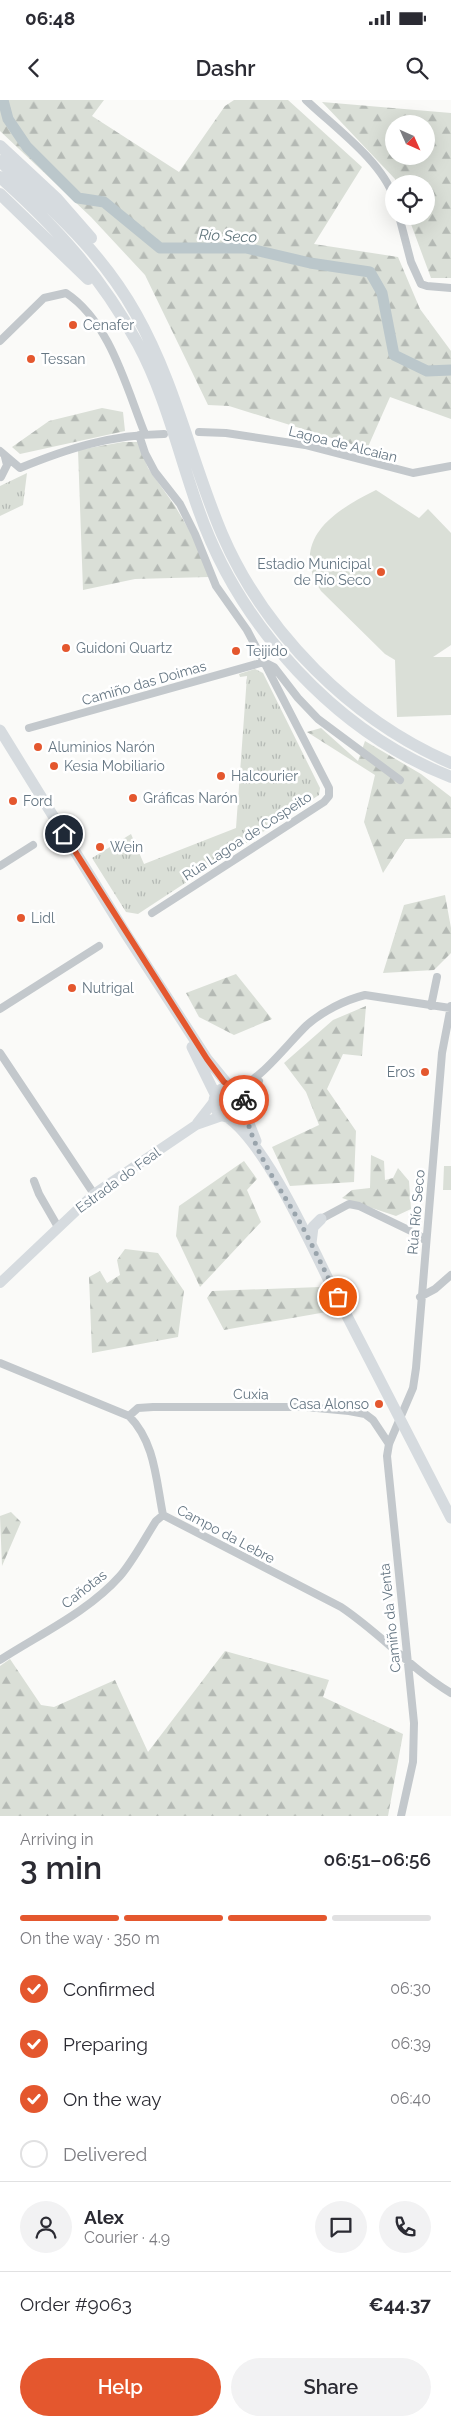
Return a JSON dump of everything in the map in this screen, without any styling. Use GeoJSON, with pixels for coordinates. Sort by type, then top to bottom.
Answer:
{"type":"FeatureCollection","features":[{"type":"Feature","properties":{"kind":"highway"},"geometry":{"type":"LineString","coordinates":[[0,146],[75,218],[109,262],[157,355],[182,418],[223,536],[241,572],[263,606],[286,637],[336,689],[388,728],[451,762]]}},
{"type":"Feature","properties":{"kind":"highway"},"geometry":{"type":"LineString","coordinates":[[0,161],[87,243],[126,298]]}},
{"type":"Feature","properties":{"kind":"highway"},"geometry":{"type":"LineString","coordinates":[[0,177],[74,249],[114,304],[148,363],[165,405],[206,531],[225,571],[246,606],[270,638],[320,693],[379,739],[451,777]]}},
{"type":"Feature","properties":{"kind":"highway"},"geometry":{"type":"LineString","coordinates":[[0,194],[114,304]]}},
{"type":"Feature","properties":{"kind":"main road"},"geometry":{"type":"LineString","coordinates":[[0,730],[207,1059],[232,1088],[242,1094],[259,1152]]}},
{"type":"Feature","properties":{"kind":"main road"},"geometry":{"type":"LineString","coordinates":[[0,737],[193,1049],[215,1098],[216,1108],[237,1124],[259,1152],[295,1214],[451,1518]]}},
{"type":"Feature","properties":{"kind":"main road"},"geometry":{"type":"LineString","coordinates":[[215,1098],[221,1090],[232,1088]]}},
{"type":"Feature","properties":{"kind":"main road","name":"Estrada do Feal"},"geometry":{"type":"LineString","coordinates":[[196,1125],[215,1098]]}},
{"type":"Feature","properties":{"kind":"main road"},"geometry":{"type":"LineString","coordinates":[[225,1116],[237,1115],[244,1106]]}},
{"type":"Feature","properties":{"kind":"main road","name":"Estrada do Feal"},"geometry":{"type":"LineString","coordinates":[[0,1283],[94,1194],[196,1125],[225,1116]]}},
{"type":"Feature","properties":{"kind":"main road"},"geometry":{"type":"LineString","coordinates":[[295,1214],[310,1221],[321,1219]]}},
{"type":"Feature","properties":{"kind":"main road"},"geometry":{"type":"LineString","coordinates":[[303,1229],[321,1219]]}},
{"type":"Feature","properties":{"kind":"main road"},"geometry":{"type":"LineString","coordinates":[[311,1245],[313,1228],[321,1219]]}},
{"type":"Feature","properties":{"kind":"street"},"geometry":{"type":"LineString","coordinates":[[306,100],[365,155],[385,181]]}},
{"type":"Feature","properties":{"kind":"street"},"geometry":{"type":"LineString","coordinates":[[401,225],[411,262],[421,284],[451,288]]}},
{"type":"Feature","properties":{"kind":"street"},"geometry":{"type":"LineString","coordinates":[[0,341],[44,298],[66,293],[90,313],[102,329],[142,435],[145,452],[155,472],[180,504],[216,586],[248,630],[264,662],[274,667],[298,698],[318,719],[400,780]]}},
{"type":"Feature","properties":{"kind":"street","name":"Lagoa de Alcaian"},"geometry":{"type":"LineString","coordinates":[[199,432],[305,445],[413,473],[451,466]]}},
{"type":"Feature","properties":{"kind":"street"},"geometry":{"type":"LineString","coordinates":[[2,453],[20,468],[74,446],[104,439],[164,434]]}},
{"type":"Feature","properties":{"kind":"street"},"geometry":{"type":"LineString","coordinates":[[0,477],[7,465],[2,453]]}},
{"type":"Feature","properties":{"kind":"street","name":"Camiño das Doimas"},"geometry":{"type":"LineString","coordinates":[[29,728],[264,662]]}},
{"type":"Feature","properties":{"kind":"street","name":"Rúa Lagoa de Cospeito"},"geometry":{"type":"LineString","coordinates":[[152,912],[324,802],[329,796],[329,788],[264,662]]}},
{"type":"Feature","properties":{"kind":"street"},"geometry":{"type":"LineString","coordinates":[[0,866],[33,845]]}},
{"type":"Feature","properties":{"kind":"street"},"geometry":{"type":"LineString","coordinates":[[0,1009],[99,946]]}},
{"type":"Feature","properties":{"kind":"street"},"geometry":{"type":"LineString","coordinates":[[431,1006],[437,977]]}},
{"type":"Feature","properties":{"kind":"street"},"geometry":{"type":"LineString","coordinates":[[232,1088],[252,1082],[308,1024],[354,998],[365,995],[431,1006],[451,1007]]}},
{"type":"Feature","properties":{"kind":"street","name":"Rúa Río Seco"},"geometry":{"type":"LineString","coordinates":[[400,1418],[412,1388],[442,1053],[451,1007]]}},
{"type":"Feature","properties":{"kind":"street"},"geometry":{"type":"LineString","coordinates":[[0,1053],[94,1194]]}},
{"type":"Feature","properties":{"kind":"street"},"geometry":{"type":"LineString","coordinates":[[244,1106],[276,1056]]}},
{"type":"Feature","properties":{"kind":"street"},"geometry":{"type":"LineString","coordinates":[[34,1180],[39,1194],[58,1227]]}},
{"type":"Feature","properties":{"kind":"street"},"geometry":{"type":"LineString","coordinates":[[321,1219],[349,1204],[359,1206],[405,1228],[426,1241]]}},
{"type":"Feature","properties":{"kind":"street"},"geometry":{"type":"LineString","coordinates":[[405,1228],[417,1230],[427,1227]]}},
{"type":"Feature","properties":{"kind":"street"},"geometry":{"type":"LineString","coordinates":[[420,1297],[435,1289],[451,1275]]}},
{"type":"Feature","properties":{"kind":"street"},"geometry":{"type":"LineString","coordinates":[[0,1363],[130,1416]]}},
{"type":"Feature","properties":{"kind":"street","name":"Cuxia"},"geometry":{"type":"LineString","coordinates":[[130,1416],[138,1408],[153,1407],[296,1407],[349,1411],[365,1414],[373,1420],[389,1444]]}},
{"type":"Feature","properties":{"kind":"street","name":"Campo da Lebre"},"geometry":{"type":"LineString","coordinates":[[130,1416],[140,1426],[147,1441],[163,1515],[341,1606],[358,1618],[406,1662],[451,1693]]}},
{"type":"Feature","properties":{"kind":"street","name":"Camiño da Venta"},"geometry":{"type":"LineString","coordinates":[[400,1418],[389,1444],[387,1456],[406,1662],[414,1723],[413,1762],[402,1816]]}},
{"type":"Feature","properties":{"kind":"street","name":"Cañotas"},"geometry":{"type":"LineString","coordinates":[[0,1660],[61,1623],[107,1588],[121,1575],[156,1521],[163,1515]]}},
{"type":"Feature","properties":{"kind":"green space"},"geometry":{"type":"Polygon","coordinates":[[[0,100],[104,100],[92,116],[179,172],[225,106],[234,100],[288,100],[362,167],[314,244],[398,257],[420,309],[451,351],[451,419],[390,397],[367,449],[229,406],[208,405],[145,275],[91,217],[0,131],[0,100]]]}},
{"type":"Feature","properties":{"kind":"green space"},"geometry":{"type":"Polygon","coordinates":[[[322,102],[451,113],[451,278],[431,278],[411,225],[435,225],[435,175],[391,175],[322,102]]]}},
{"type":"Feature","properties":{"kind":"green space"},"geometry":{"type":"Polygon","coordinates":[[[102,408],[123,412],[125,431],[20,454],[12,447],[49,421],[102,408]]]}},
{"type":"Feature","properties":{"kind":"green space"},"geometry":{"type":"Polygon","coordinates":[[[123,442],[138,442],[148,468],[175,506],[192,535],[209,577],[135,579],[83,590],[78,450],[123,442]]]}},
{"type":"Feature","properties":{"kind":"green space"},"geometry":{"type":"Polygon","coordinates":[[[27,473],[23,505],[0,516],[0,486],[27,473]]]}},
{"type":"Feature","properties":{"kind":"green space","name":"Estadio Municipal de Río Seco"},"geometry":{"type":"Polygon","coordinates":[[[376,490],[419,518],[428,509],[451,533],[451,645],[433,657],[451,657],[451,715],[397,717],[395,660],[385,654],[321,591],[312,573],[310,557],[313,542],[321,529],[345,507],[376,490]]]}},
{"type":"Feature","properties":{"kind":"green space"},"geometry":{"type":"Polygon","coordinates":[[[255,669],[263,673],[320,788],[319,795],[138,914],[126,912],[92,858],[131,834],[144,864],[236,828],[247,676],[240,677],[239,674],[255,669]]]}},
{"type":"Feature","properties":{"kind":"green space"},"geometry":{"type":"Polygon","coordinates":[[[321,728],[358,761],[365,741],[421,774],[451,797],[451,838],[405,839],[383,873],[364,822],[375,775],[307,732],[321,728]]]}},
{"type":"Feature","properties":{"kind":"green space"},"geometry":{"type":"Polygon","coordinates":[[[445,895],[451,928],[451,953],[434,970],[383,973],[404,905],[445,895]]]}},
{"type":"Feature","properties":{"kind":"green space"},"geometry":{"type":"Polygon","coordinates":[[[236,974],[272,1019],[234,1035],[199,1017],[186,993],[236,974]]]}},
{"type":"Feature","properties":{"kind":"green space"},"geometry":{"type":"Polygon","coordinates":[[[366,1006],[362,1056],[343,1054],[327,1089],[356,1131],[354,1182],[290,1186],[272,1147],[319,1125],[306,1092],[284,1063],[333,1020],[366,1006]]]}},
{"type":"Feature","properties":{"kind":"green space"},"geometry":{"type":"Polygon","coordinates":[[[371,1155],[384,1161],[385,1180],[393,1178],[398,1168],[409,1181],[411,1209],[396,1216],[342,1198],[352,1190],[370,1188],[371,1155]]]}},
{"type":"Feature","properties":{"kind":"green space"},"geometry":{"type":"Polygon","coordinates":[[[244,1161],[257,1179],[247,1190],[261,1222],[200,1287],[176,1236],[179,1206],[244,1161]]]}},
{"type":"Feature","properties":{"kind":"green space"},"geometry":{"type":"Polygon","coordinates":[[[444,1166],[451,1166],[451,1190],[443,1190],[444,1166]]]}},
{"type":"Feature","properties":{"kind":"green space"},"geometry":{"type":"Polygon","coordinates":[[[125,1249],[158,1253],[184,1291],[178,1337],[92,1353],[89,1277],[100,1271],[107,1283],[120,1275],[117,1260],[125,1249]]]}},
{"type":"Feature","properties":{"kind":"green space"},"geometry":{"type":"Polygon","coordinates":[[[320,1287],[332,1311],[224,1330],[207,1298],[212,1291],[320,1287]]]}},
{"type":"Feature","properties":{"kind":"green space"},"geometry":{"type":"Polygon","coordinates":[[[11,1512],[21,1522],[2,1566],[0,1516],[11,1512]]]}},
{"type":"Feature","properties":{"kind":"green space"},"geometry":{"type":"Polygon","coordinates":[[[225,1651],[329,1680],[323,1697],[403,1734],[388,1816],[0,1816],[0,1666],[10,1659],[41,1705],[54,1707],[115,1680],[148,1752],[225,1651]]]}},
{"type":"Feature","properties":{"kind":"waterway","name":"Río Seco"},"geometry":{"type":"LineString","coordinates":[[3,100],[8,119],[27,147],[78,198],[104,202],[160,248],[246,248],[310,263],[370,272],[382,293],[394,355],[427,371],[451,370]]}},
{"type":"Feature","properties":{"kind":"way so far"},"geometry":{"type":"LineString","coordinates":[[244,1100],[243,1108],[245,1115],[255,1137],[259,1152],[303,1229],[338,1297]]}},
{"type":"Feature","properties":{"kind":"place","name":"Cenafer"},"geometry":{"type":"Point","coordinates":[73,325]}},
{"type":"Feature","properties":{"kind":"place","name":"Tessan"},"geometry":{"type":"Point","coordinates":[31,359]}},
{"type":"Feature","properties":{"kind":"place","name":"Estadio Municipal de Río Seco"},"geometry":{"type":"Point","coordinates":[381,572]}},
{"type":"Feature","properties":{"kind":"place","name":"Guidoni Quartz"},"geometry":{"type":"Point","coordinates":[66,648]}},
{"type":"Feature","properties":{"kind":"place","name":"Teijido"},"geometry":{"type":"Point","coordinates":[236,651]}},
{"type":"Feature","properties":{"kind":"place","name":"Aluminios Narón"},"geometry":{"type":"Point","coordinates":[38,747]}},
{"type":"Feature","properties":{"kind":"place","name":"Kesia Mobiliario"},"geometry":{"type":"Point","coordinates":[54,766]}},
{"type":"Feature","properties":{"kind":"place","name":"Halcourier"},"geometry":{"type":"Point","coordinates":[221,776]}},
{"type":"Feature","properties":{"kind":"place","name":"Gráficas Narón"},"geometry":{"type":"Point","coordinates":[133,798]}},
{"type":"Feature","properties":{"kind":"place","name":"Ford"},"geometry":{"type":"Point","coordinates":[13,801]}},
{"type":"Feature","properties":{"kind":"place","name":"Wein"},"geometry":{"type":"Point","coordinates":[100,847]}},
{"type":"Feature","properties":{"kind":"place","name":"Lidl"},"geometry":{"type":"Point","coordinates":[21,918]}},
{"type":"Feature","properties":{"kind":"place","name":"Nutrigal"},"geometry":{"type":"Point","coordinates":[72,988]}},
{"type":"Feature","properties":{"kind":"place","name":"Eros"},"geometry":{"type":"Point","coordinates":[425,1072]}},
{"type":"Feature","properties":{"kind":"place","name":"Casa Alonso"},"geometry":{"type":"Point","coordinates":[379,1404]}},
{"type":"Feature","properties":{"kind":"route"},"geometry":{"type":"LineString","coordinates":[[64,834],[207,1059],[224,1082],[239,1091],[244,1100]]}}]}
